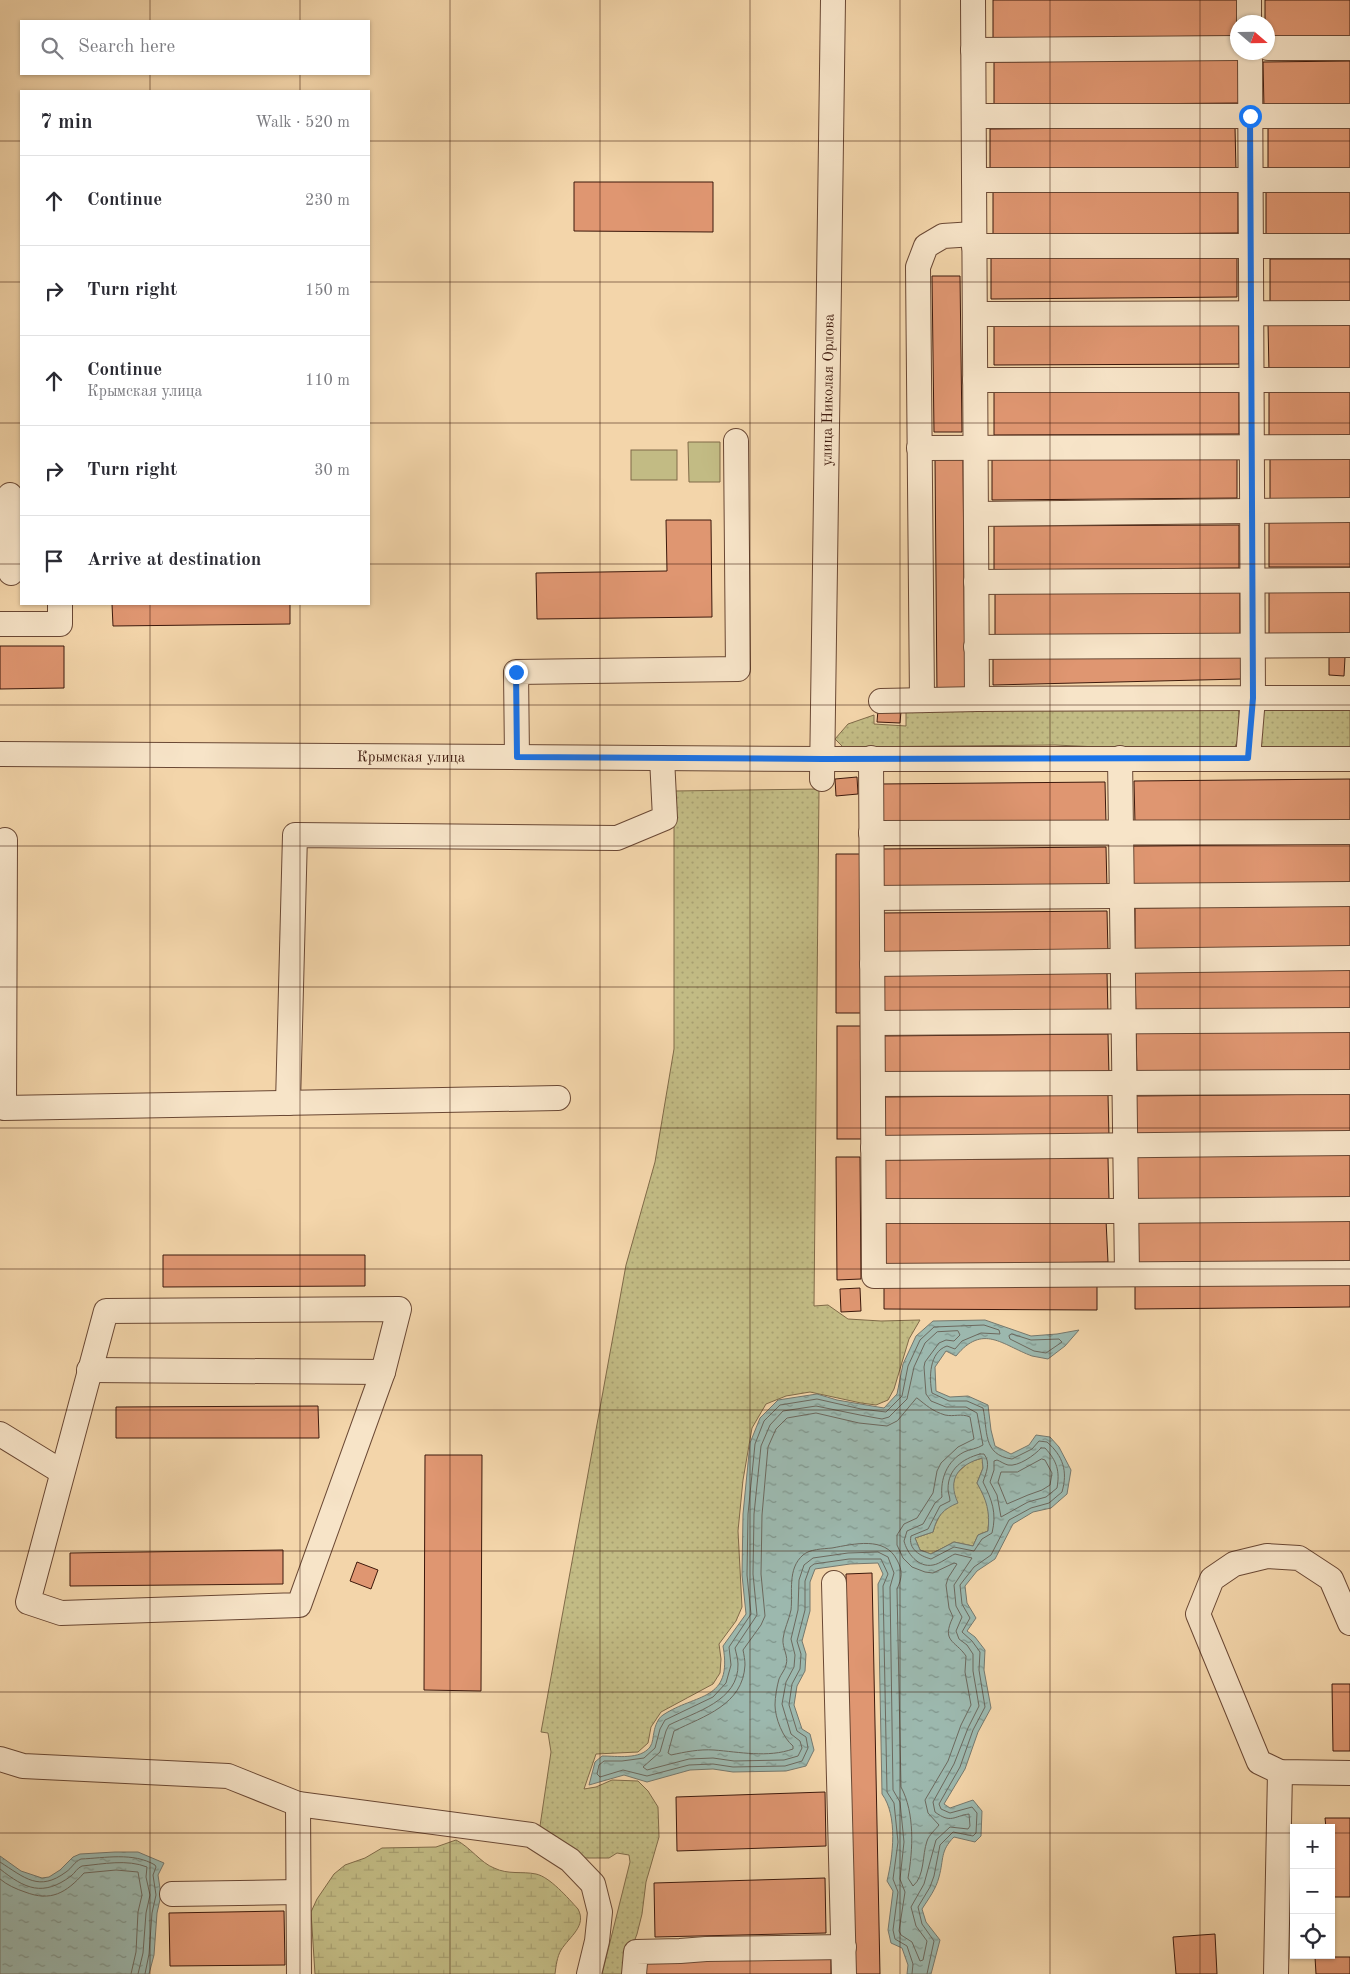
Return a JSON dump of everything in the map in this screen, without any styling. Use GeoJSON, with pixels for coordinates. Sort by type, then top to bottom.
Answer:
{"type":"FeatureCollection","features":[{"type":"Feature","properties":{"kind":"street","name":"улица Николая Орлова"},"geometry":{"type":"LineString","coordinates":[[822,769],[833,0]]}},
{"type":"Feature","properties":{"kind":"street"},"geometry":{"type":"LineString","coordinates":[[973,0],[977,699]]}},
{"type":"Feature","properties":{"kind":"street"},"geometry":{"type":"LineString","coordinates":[[1249,0],[1249,15]]}},
{"type":"Feature","properties":{"kind":"street"},"geometry":{"type":"LineString","coordinates":[[973,50],[1230,48]]}},
{"type":"Feature","properties":{"kind":"street"},"geometry":{"type":"LineString","coordinates":[[1275,48],[1350,48]]}},
{"type":"Feature","properties":{"kind":"street"},"geometry":{"type":"LineString","coordinates":[[1248,758],[1253,698],[1250,60]]}},
{"type":"Feature","properties":{"kind":"street"},"geometry":{"type":"LineString","coordinates":[[974,116],[1350,116]]}},
{"type":"Feature","properties":{"kind":"street"},"geometry":{"type":"LineString","coordinates":[[974,180],[1350,180]]}},
{"type":"Feature","properties":{"kind":"street"},"geometry":{"type":"LineString","coordinates":[[922,700],[918,267],[926,246],[942,236],[974,240],[1350,246]]}},
{"type":"Feature","properties":{"kind":"street"},"geometry":{"type":"LineString","coordinates":[[975,314],[1350,313]]}},
{"type":"Feature","properties":{"kind":"street"},"geometry":{"type":"LineString","coordinates":[[975,380],[1350,380]]}},
{"type":"Feature","properties":{"kind":"street"},"geometry":{"type":"LineString","coordinates":[[517,757],[516,672],[738,669],[736,441]]}},
{"type":"Feature","properties":{"kind":"street"},"geometry":{"type":"LineString","coordinates":[[919,448],[976,446],[1350,447]]}},
{"type":"Feature","properties":{"kind":"street"},"geometry":{"type":"LineString","coordinates":[[10,495],[11,574]]}},
{"type":"Feature","properties":{"kind":"street"},"geometry":{"type":"LineString","coordinates":[[976,514],[1350,510]]}},
{"type":"Feature","properties":{"kind":"street"},"geometry":{"type":"LineString","coordinates":[[976,582],[1350,580]]}},
{"type":"Feature","properties":{"kind":"street"},"geometry":{"type":"LineString","coordinates":[[0,624],[60,624],[60,605]]}},
{"type":"Feature","properties":{"kind":"street"},"geometry":{"type":"LineString","coordinates":[[976,647],[1350,645]]}},
{"type":"Feature","properties":{"kind":"street"},"geometry":{"type":"LineString","coordinates":[[882,701],[1350,698]]}},
{"type":"Feature","properties":{"kind":"street","name":"Крымская улица"},"geometry":{"type":"LineString","coordinates":[[0,754],[662,758],[822,769],[871,758],[1350,759]]}},
{"type":"Feature","properties":{"kind":"street"},"geometry":{"type":"LineString","coordinates":[[288,1103],[295,835],[617,838],[665,818],[662,758]]}},
{"type":"Feature","properties":{"kind":"street"},"geometry":{"type":"LineString","coordinates":[[871,758],[874,1276],[1350,1273]]}},
{"type":"Feature","properties":{"kind":"street"},"geometry":{"type":"LineString","coordinates":[[1120,758],[1127,1274]]}},
{"type":"Feature","properties":{"kind":"street"},"geometry":{"type":"LineString","coordinates":[[871,833],[1350,832]]}},
{"type":"Feature","properties":{"kind":"street"},"geometry":{"type":"LineString","coordinates":[[5,840],[2,1108],[558,1098]]}},
{"type":"Feature","properties":{"kind":"street"},"geometry":{"type":"LineString","coordinates":[[872,898],[1350,894]]}},
{"type":"Feature","properties":{"kind":"street"},"geometry":{"type":"LineString","coordinates":[[872,964],[1350,958]]}},
{"type":"Feature","properties":{"kind":"street"},"geometry":{"type":"LineString","coordinates":[[873,1023],[1350,1020]]}},
{"type":"Feature","properties":{"kind":"street"},"geometry":{"type":"LineString","coordinates":[[873,1084],[1350,1082]]}},
{"type":"Feature","properties":{"kind":"street"},"geometry":{"type":"LineString","coordinates":[[873,1148],[1350,1143]]}},
{"type":"Feature","properties":{"kind":"street"},"geometry":{"type":"LineString","coordinates":[[874,1211],[1350,1209]]}},
{"type":"Feature","properties":{"kind":"street"},"geometry":{"type":"LineString","coordinates":[[399,1309],[383,1372],[299,1605],[61,1612],[28,1602],[106,1311],[399,1309]]}},
{"type":"Feature","properties":{"kind":"street"},"geometry":{"type":"LineString","coordinates":[[89,1370],[383,1372]]}},
{"type":"Feature","properties":{"kind":"street"},"geometry":{"type":"LineString","coordinates":[[0,1434],[62,1472]]}},
{"type":"Feature","properties":{"kind":"street"},"geometry":{"type":"LineString","coordinates":[[1350,1623],[1331,1579],[1300,1558],[1267,1556],[1234,1564],[1212,1580],[1198,1614],[1259,1762],[1280,1772],[1350,1773]]}},
{"type":"Feature","properties":{"kind":"street"},"geometry":{"type":"LineString","coordinates":[[834,1583],[844,1974]]}},
{"type":"Feature","properties":{"kind":"street"},"geometry":{"type":"LineString","coordinates":[[0,1759],[23,1766],[228,1776],[298,1804],[531,1836],[570,1860],[593,1884],[600,1912],[598,1941],[589,1974]]}},
{"type":"Feature","properties":{"kind":"street"},"geometry":{"type":"LineString","coordinates":[[1276,1974],[1280,1772]]}},
{"type":"Feature","properties":{"kind":"street"},"geometry":{"type":"LineString","coordinates":[[281,1974],[299,1974],[298,1804]]}},
{"type":"Feature","properties":{"kind":"street"},"geometry":{"type":"LineString","coordinates":[[172,1894],[298,1892]]}},
{"type":"Feature","properties":{"kind":"street"},"geometry":{"type":"LineString","coordinates":[[634,1974],[636,1952],[844,1947]]}},
{"type":"Feature","properties":{"kind":"green space"},"geometry":{"type":"Polygon","coordinates":[[[688,442],[720,442],[720,482],[689,482],[688,442]]]}},
{"type":"Feature","properties":{"kind":"green space"},"geometry":{"type":"Polygon","coordinates":[[[631,450],[677,450],[677,480],[631,480],[631,450]]]}},
{"type":"Feature","properties":{"kind":"green space"},"geometry":{"type":"Polygon","coordinates":[[[1238,707],[1239,735],[1232,751],[1208,752],[1055,745],[843,747],[835,739],[848,724],[874,715],[874,724],[906,726],[906,708],[1238,707]]]}},
{"type":"Feature","properties":{"kind":"green space"},"geometry":{"type":"Polygon","coordinates":[[[1350,707],[1350,750],[1255,748],[1260,708],[1350,707]]]}},
{"type":"Feature","properties":{"kind":"green space"},"geometry":{"type":"Polygon","coordinates":[[[819,789],[814,1306],[828,1305],[848,1319],[881,1321],[920,1320],[909,1339],[894,1389],[888,1400],[876,1405],[810,1392],[786,1396],[766,1404],[752,1428],[743,1480],[738,1531],[742,1607],[736,1621],[719,1644],[720,1673],[713,1684],[661,1712],[651,1727],[648,1743],[638,1752],[596,1754],[584,1789],[596,1787],[612,1780],[638,1781],[648,1791],[658,1807],[659,1837],[646,1882],[642,1914],[637,1934],[622,1974],[602,1974],[630,1862],[629,1855],[617,1853],[609,1858],[582,1858],[546,1842],[540,1826],[551,1752],[548,1733],[541,1732],[626,1265],[655,1162],[674,1049],[674,791],[819,789]]]}},
{"type":"Feature","properties":{"kind":"green space"},"geometry":{"type":"Polygon","coordinates":[[[983,1458],[983,1468],[977,1483],[984,1495],[987,1506],[989,1517],[988,1531],[978,1535],[973,1546],[954,1542],[931,1554],[920,1550],[915,1538],[933,1532],[952,1491],[955,1475],[969,1462],[983,1458]]]}},
{"type":"Feature","properties":{"kind":"green space"},"geometry":{"type":"Polygon","coordinates":[[[456,1840],[489,1866],[505,1871],[536,1874],[547,1879],[578,1909],[580,1915],[579,1926],[560,1953],[555,1974],[315,1974],[311,1912],[317,1899],[334,1874],[345,1865],[365,1858],[382,1848],[436,1847],[456,1840]]]}},
{"type":"Feature","properties":{"kind":"water"},"geometry":{"type":"Polygon","coordinates":[[[985,1320],[1031,1336],[1079,1330],[1065,1346],[1048,1359],[1032,1356],[1002,1342],[984,1339],[966,1346],[956,1356],[946,1351],[935,1367],[936,1391],[950,1397],[968,1396],[988,1405],[995,1446],[1011,1454],[1029,1445],[1036,1435],[1050,1437],[1059,1447],[1071,1470],[1067,1494],[1051,1508],[1033,1512],[1013,1524],[995,1559],[977,1571],[965,1586],[967,1603],[976,1618],[967,1631],[975,1637],[985,1650],[984,1670],[991,1708],[978,1732],[965,1769],[944,1804],[950,1808],[973,1800],[982,1811],[981,1836],[975,1842],[954,1837],[946,1847],[938,1881],[922,1909],[926,1922],[940,1940],[931,1974],[907,1974],[908,1965],[902,1948],[891,1943],[888,1930],[893,1891],[887,1881],[893,1836],[890,1813],[882,1794],[878,1584],[883,1574],[878,1563],[850,1564],[815,1569],[810,1582],[810,1611],[802,1641],[806,1654],[805,1671],[797,1686],[794,1705],[802,1729],[810,1734],[814,1750],[806,1766],[786,1771],[733,1772],[713,1769],[690,1770],[647,1782],[624,1775],[589,1785],[595,1762],[602,1756],[634,1756],[646,1751],[651,1745],[654,1730],[661,1716],[709,1693],[717,1687],[722,1677],[725,1664],[723,1646],[746,1614],[742,1575],[743,1514],[750,1443],[760,1418],[778,1400],[817,1394],[837,1400],[884,1408],[897,1394],[903,1364],[916,1336],[933,1321],[985,1320]],[[982,1458],[967,1465],[957,1474],[954,1480],[954,1487],[958,1503],[941,1514],[933,1532],[915,1538],[920,1550],[931,1554],[954,1542],[973,1546],[978,1535],[988,1531],[989,1518],[987,1506],[977,1483],[983,1468],[982,1458]]]}},
{"type":"Feature","properties":{"kind":"water"},"geometry":{"type":"Polygon","coordinates":[[[138,1852],[164,1863],[158,1875],[161,1895],[157,1913],[154,1955],[149,1974],[0,1974],[0,1856],[21,1871],[42,1878],[49,1877],[60,1870],[73,1857],[80,1854],[138,1852]]]}},
{"type":"Feature","properties":{"kind":"building"},"geometry":{"type":"Polygon","coordinates":[[[993,0],[1238,0],[1238,15],[1230,15],[1230,36],[993,38],[993,0]]]}},
{"type":"Feature","properties":{"kind":"building"},"geometry":{"type":"Polygon","coordinates":[[[1265,0],[1350,0],[1350,37],[1275,37],[1275,15],[1265,15],[1265,0]]]}},
{"type":"Feature","properties":{"kind":"building"},"geometry":{"type":"Polygon","coordinates":[[[1239,60],[1239,103],[994,105],[994,62],[1239,60]]]}},
{"type":"Feature","properties":{"kind":"building"},"geometry":{"type":"Polygon","coordinates":[[[1350,61],[1350,109],[1264,109],[1263,62],[1350,61]]]}},
{"type":"Feature","properties":{"kind":"building"},"geometry":{"type":"Polygon","coordinates":[[[1350,125],[1350,173],[1268,173],[1268,126],[1350,125]]]}},
{"type":"Feature","properties":{"kind":"building"},"geometry":{"type":"Polygon","coordinates":[[[1235,127],[1236,171],[990,172],[990,129],[1235,127]]]}},
{"type":"Feature","properties":{"kind":"building"},"geometry":{"type":"Polygon","coordinates":[[[574,182],[713,182],[713,232],[574,231],[574,182]]]}},
{"type":"Feature","properties":{"kind":"building"},"geometry":{"type":"Polygon","coordinates":[[[1238,190],[1238,233],[993,235],[993,191],[1238,190]]]}},
{"type":"Feature","properties":{"kind":"building"},"geometry":{"type":"Polygon","coordinates":[[[1266,192],[1350,192],[1350,239],[1266,240],[1266,192]]]}},
{"type":"Feature","properties":{"kind":"building"},"geometry":{"type":"Polygon","coordinates":[[[1237,254],[1237,297],[991,299],[991,255],[1237,254]]]}},
{"type":"Feature","properties":{"kind":"building"},"geometry":{"type":"Polygon","coordinates":[[[1270,259],[1350,259],[1350,306],[1270,307],[1270,259]]]}},
{"type":"Feature","properties":{"kind":"building"},"geometry":{"type":"Polygon","coordinates":[[[932,276],[960,276],[962,432],[934,432],[932,276]]]}},
{"type":"Feature","properties":{"kind":"building"},"geometry":{"type":"Polygon","coordinates":[[[1239,320],[1239,364],[994,365],[994,322],[1239,320]]]}},
{"type":"Feature","properties":{"kind":"building"},"geometry":{"type":"Polygon","coordinates":[[[1268,324],[1350,324],[1350,371],[1269,372],[1268,324]]]}},
{"type":"Feature","properties":{"kind":"building"},"geometry":{"type":"Polygon","coordinates":[[[1269,389],[1350,389],[1350,436],[1269,436],[1269,389]]]}},
{"type":"Feature","properties":{"kind":"building"},"geometry":{"type":"Polygon","coordinates":[[[1239,390],[1239,434],[994,435],[994,392],[1239,390]]]}},
{"type":"Feature","properties":{"kind":"building"},"geometry":{"type":"Polygon","coordinates":[[[1237,455],[1237,498],[992,500],[992,457],[1237,455]]]}},
{"type":"Feature","properties":{"kind":"building"},"geometry":{"type":"Polygon","coordinates":[[[1270,455],[1350,455],[1350,500],[1270,500],[1270,455]]]}},
{"type":"Feature","properties":{"kind":"building"},"geometry":{"type":"Polygon","coordinates":[[[935,458],[963,458],[965,696],[937,696],[935,458]]]}},
{"type":"Feature","properties":{"kind":"building"},"geometry":{"type":"Polygon","coordinates":[[[666,520],[711,520],[712,617],[537,619],[536,573],[667,571],[666,520]]]}},
{"type":"Feature","properties":{"kind":"building"},"geometry":{"type":"Polygon","coordinates":[[[1269,522],[1350,522],[1350,567],[1269,567],[1269,522]]]}},
{"type":"Feature","properties":{"kind":"building"},"geometry":{"type":"Polygon","coordinates":[[[1239,525],[1239,568],[994,570],[994,526],[1239,525]]]}},
{"type":"Feature","properties":{"kind":"building"},"geometry":{"type":"Polygon","coordinates":[[[1269,590],[1350,590],[1350,633],[1269,634],[1269,590]]]}},
{"type":"Feature","properties":{"kind":"building"},"geometry":{"type":"Polygon","coordinates":[[[1240,591],[1240,635],[995,636],[995,593],[1240,591]]]}},
{"type":"Feature","properties":{"kind":"building"},"geometry":{"type":"Polygon","coordinates":[[[112,605],[290,605],[290,624],[113,626],[112,605]]]}},
{"type":"Feature","properties":{"kind":"building"},"geometry":{"type":"Polygon","coordinates":[[[0,646],[64,646],[64,688],[0,689],[0,646]]]}},
{"type":"Feature","properties":{"kind":"building"},"geometry":{"type":"Polygon","coordinates":[[[1241,652],[1241,679],[993,685],[993,657],[1241,652]]]}},
{"type":"Feature","properties":{"kind":"building"},"geometry":{"type":"Polygon","coordinates":[[[1329,656],[1345,657],[1344,676],[1329,675],[1329,656]]]}},
{"type":"Feature","properties":{"kind":"building"},"geometry":{"type":"Polygon","coordinates":[[[878,710],[901,711],[900,723],[877,722],[878,710]]]}},
{"type":"Feature","properties":{"kind":"building"},"geometry":{"type":"Polygon","coordinates":[[[857,777],[858,794],[836,796],[835,779],[857,777]]]}},
{"type":"Feature","properties":{"kind":"building"},"geometry":{"type":"Polygon","coordinates":[[[1350,779],[1350,821],[1135,824],[1134,781],[1350,779]]]}},
{"type":"Feature","properties":{"kind":"building"},"geometry":{"type":"Polygon","coordinates":[[[1105,782],[1106,824],[879,827],[879,784],[1105,782]]]}},
{"type":"Feature","properties":{"kind":"building"},"geometry":{"type":"Polygon","coordinates":[[[1350,844],[1350,886],[1133,889],[1133,846],[1350,844]]]}},
{"type":"Feature","properties":{"kind":"building"},"geometry":{"type":"Polygon","coordinates":[[[1106,847],[1107,889],[880,892],[880,849],[1106,847]]]}},
{"type":"Feature","properties":{"kind":"building"},"geometry":{"type":"Polygon","coordinates":[[[836,854],[860,854],[861,1013],[836,1013],[836,854]]]}},
{"type":"Feature","properties":{"kind":"building"},"geometry":{"type":"Polygon","coordinates":[[[1350,906],[1350,949],[1135,951],[1135,908],[1350,906]]]}},
{"type":"Feature","properties":{"kind":"building"},"geometry":{"type":"Polygon","coordinates":[[[1107,911],[1108,953],[882,956],[881,913],[1107,911]]]}},
{"type":"Feature","properties":{"kind":"building"},"geometry":{"type":"Polygon","coordinates":[[[1350,970],[1350,1012],[1136,1015],[1135,972],[1350,970]]]}},
{"type":"Feature","properties":{"kind":"building"},"geometry":{"type":"Polygon","coordinates":[[[1107,973],[1108,1016],[881,1019],[881,975],[1107,973]]]}},
{"type":"Feature","properties":{"kind":"building"},"geometry":{"type":"Polygon","coordinates":[[[837,1026],[862,1026],[862,1139],[837,1139],[837,1026]]]}},
{"type":"Feature","properties":{"kind":"building"},"geometry":{"type":"Polygon","coordinates":[[[1350,1031],[1350,1073],[1137,1076],[1136,1033],[1350,1031]]]}},
{"type":"Feature","properties":{"kind":"building"},"geometry":{"type":"Polygon","coordinates":[[[1108,1034],[1109,1076],[882,1079],[881,1036],[1108,1034]]]}},
{"type":"Feature","properties":{"kind":"building"},"geometry":{"type":"Polygon","coordinates":[[[1350,1094],[1350,1136],[1136,1139],[1135,1096],[1350,1094]]]}},
{"type":"Feature","properties":{"kind":"building"},"geometry":{"type":"Polygon","coordinates":[[[1108,1095],[1109,1137],[882,1140],[882,1097],[1108,1095]]]}},
{"type":"Feature","properties":{"kind":"building"},"geometry":{"type":"Polygon","coordinates":[[[1350,1155],[1350,1197],[1136,1200],[1135,1157],[1350,1155]]]}},
{"type":"Feature","properties":{"kind":"building"},"geometry":{"type":"Polygon","coordinates":[[[836,1157],[860,1157],[861,1279],[837,1280],[836,1157]]]}},
{"type":"Feature","properties":{"kind":"building"},"geometry":{"type":"Polygon","coordinates":[[[1108,1158],[1109,1200],[882,1203],[881,1160],[1108,1158]]]}},
{"type":"Feature","properties":{"kind":"building"},"geometry":{"type":"Polygon","coordinates":[[[1350,1219],[1350,1261],[1138,1264],[1138,1221],[1350,1219]]]}},
{"type":"Feature","properties":{"kind":"building"},"geometry":{"type":"Polygon","coordinates":[[[1106,1220],[1108,1262],[881,1265],[880,1222],[1106,1220]]]}},
{"type":"Feature","properties":{"kind":"building"},"geometry":{"type":"Polygon","coordinates":[[[163,1255],[365,1255],[365,1286],[163,1287],[163,1255]]]}},
{"type":"Feature","properties":{"kind":"building"},"geometry":{"type":"Polygon","coordinates":[[[1350,1281],[1350,1307],[1135,1309],[1135,1283],[1350,1281]]]}},
{"type":"Feature","properties":{"kind":"building"},"geometry":{"type":"Polygon","coordinates":[[[884,1284],[1097,1286],[1097,1310],[884,1309],[884,1284]]]}},
{"type":"Feature","properties":{"kind":"building"},"geometry":{"type":"Polygon","coordinates":[[[860,1288],[861,1311],[841,1312],[840,1289],[860,1288]]]}},
{"type":"Feature","properties":{"kind":"building"},"geometry":{"type":"Polygon","coordinates":[[[318,1406],[319,1438],[116,1438],[116,1407],[318,1406]]]}},
{"type":"Feature","properties":{"kind":"building"},"geometry":{"type":"Polygon","coordinates":[[[425,1455],[482,1455],[481,1691],[424,1690],[425,1455]]]}},
{"type":"Feature","properties":{"kind":"building"},"geometry":{"type":"Polygon","coordinates":[[[283,1550],[283,1584],[70,1586],[70,1553],[283,1550]]]}},
{"type":"Feature","properties":{"kind":"building"},"geometry":{"type":"Polygon","coordinates":[[[357,1562],[378,1570],[371,1589],[350,1581],[357,1562]]]}},
{"type":"Feature","properties":{"kind":"building"},"geometry":{"type":"Polygon","coordinates":[[[872,1573],[880,1974],[855,1974],[846,1574],[872,1573]]]}},
{"type":"Feature","properties":{"kind":"building"},"geometry":{"type":"Polygon","coordinates":[[[1332,1684],[1350,1684],[1350,1751],[1333,1751],[1332,1684]]]}},
{"type":"Feature","properties":{"kind":"building"},"geometry":{"type":"Polygon","coordinates":[[[825,1792],[826,1846],[677,1851],[676,1797],[825,1792]]]}},
{"type":"Feature","properties":{"kind":"building"},"geometry":{"type":"Polygon","coordinates":[[[1325,1818],[1350,1818],[1350,1897],[1335,1897],[1335,1824],[1326,1824],[1325,1818]]]}},
{"type":"Feature","properties":{"kind":"building"},"geometry":{"type":"Polygon","coordinates":[[[825,1878],[826,1933],[655,1937],[654,1883],[825,1878]]]}},
{"type":"Feature","properties":{"kind":"building"},"geometry":{"type":"Polygon","coordinates":[[[284,1911],[285,1965],[170,1966],[169,1913],[284,1911]]]}},
{"type":"Feature","properties":{"kind":"building"},"geometry":{"type":"Polygon","coordinates":[[[1215,1934],[1217,1974],[1176,1974],[1173,1937],[1215,1934]]]}},
{"type":"Feature","properties":{"kind":"building"},"geometry":{"type":"Polygon","coordinates":[[[831,1955],[831,1974],[642,1974],[642,1960],[831,1955]]]}},
{"type":"Feature","properties":{"kind":"building"},"geometry":{"type":"Polygon","coordinates":[[[1350,1957],[1350,1974],[1316,1974],[1315,1959],[1350,1957]]]}},
{"type":"Feature","properties":{"kind":"route"},"geometry":{"type":"LineString","coordinates":[[516,672],[517,757],[823,759],[1248,758],[1253,698],[1250,116]]}}]}
